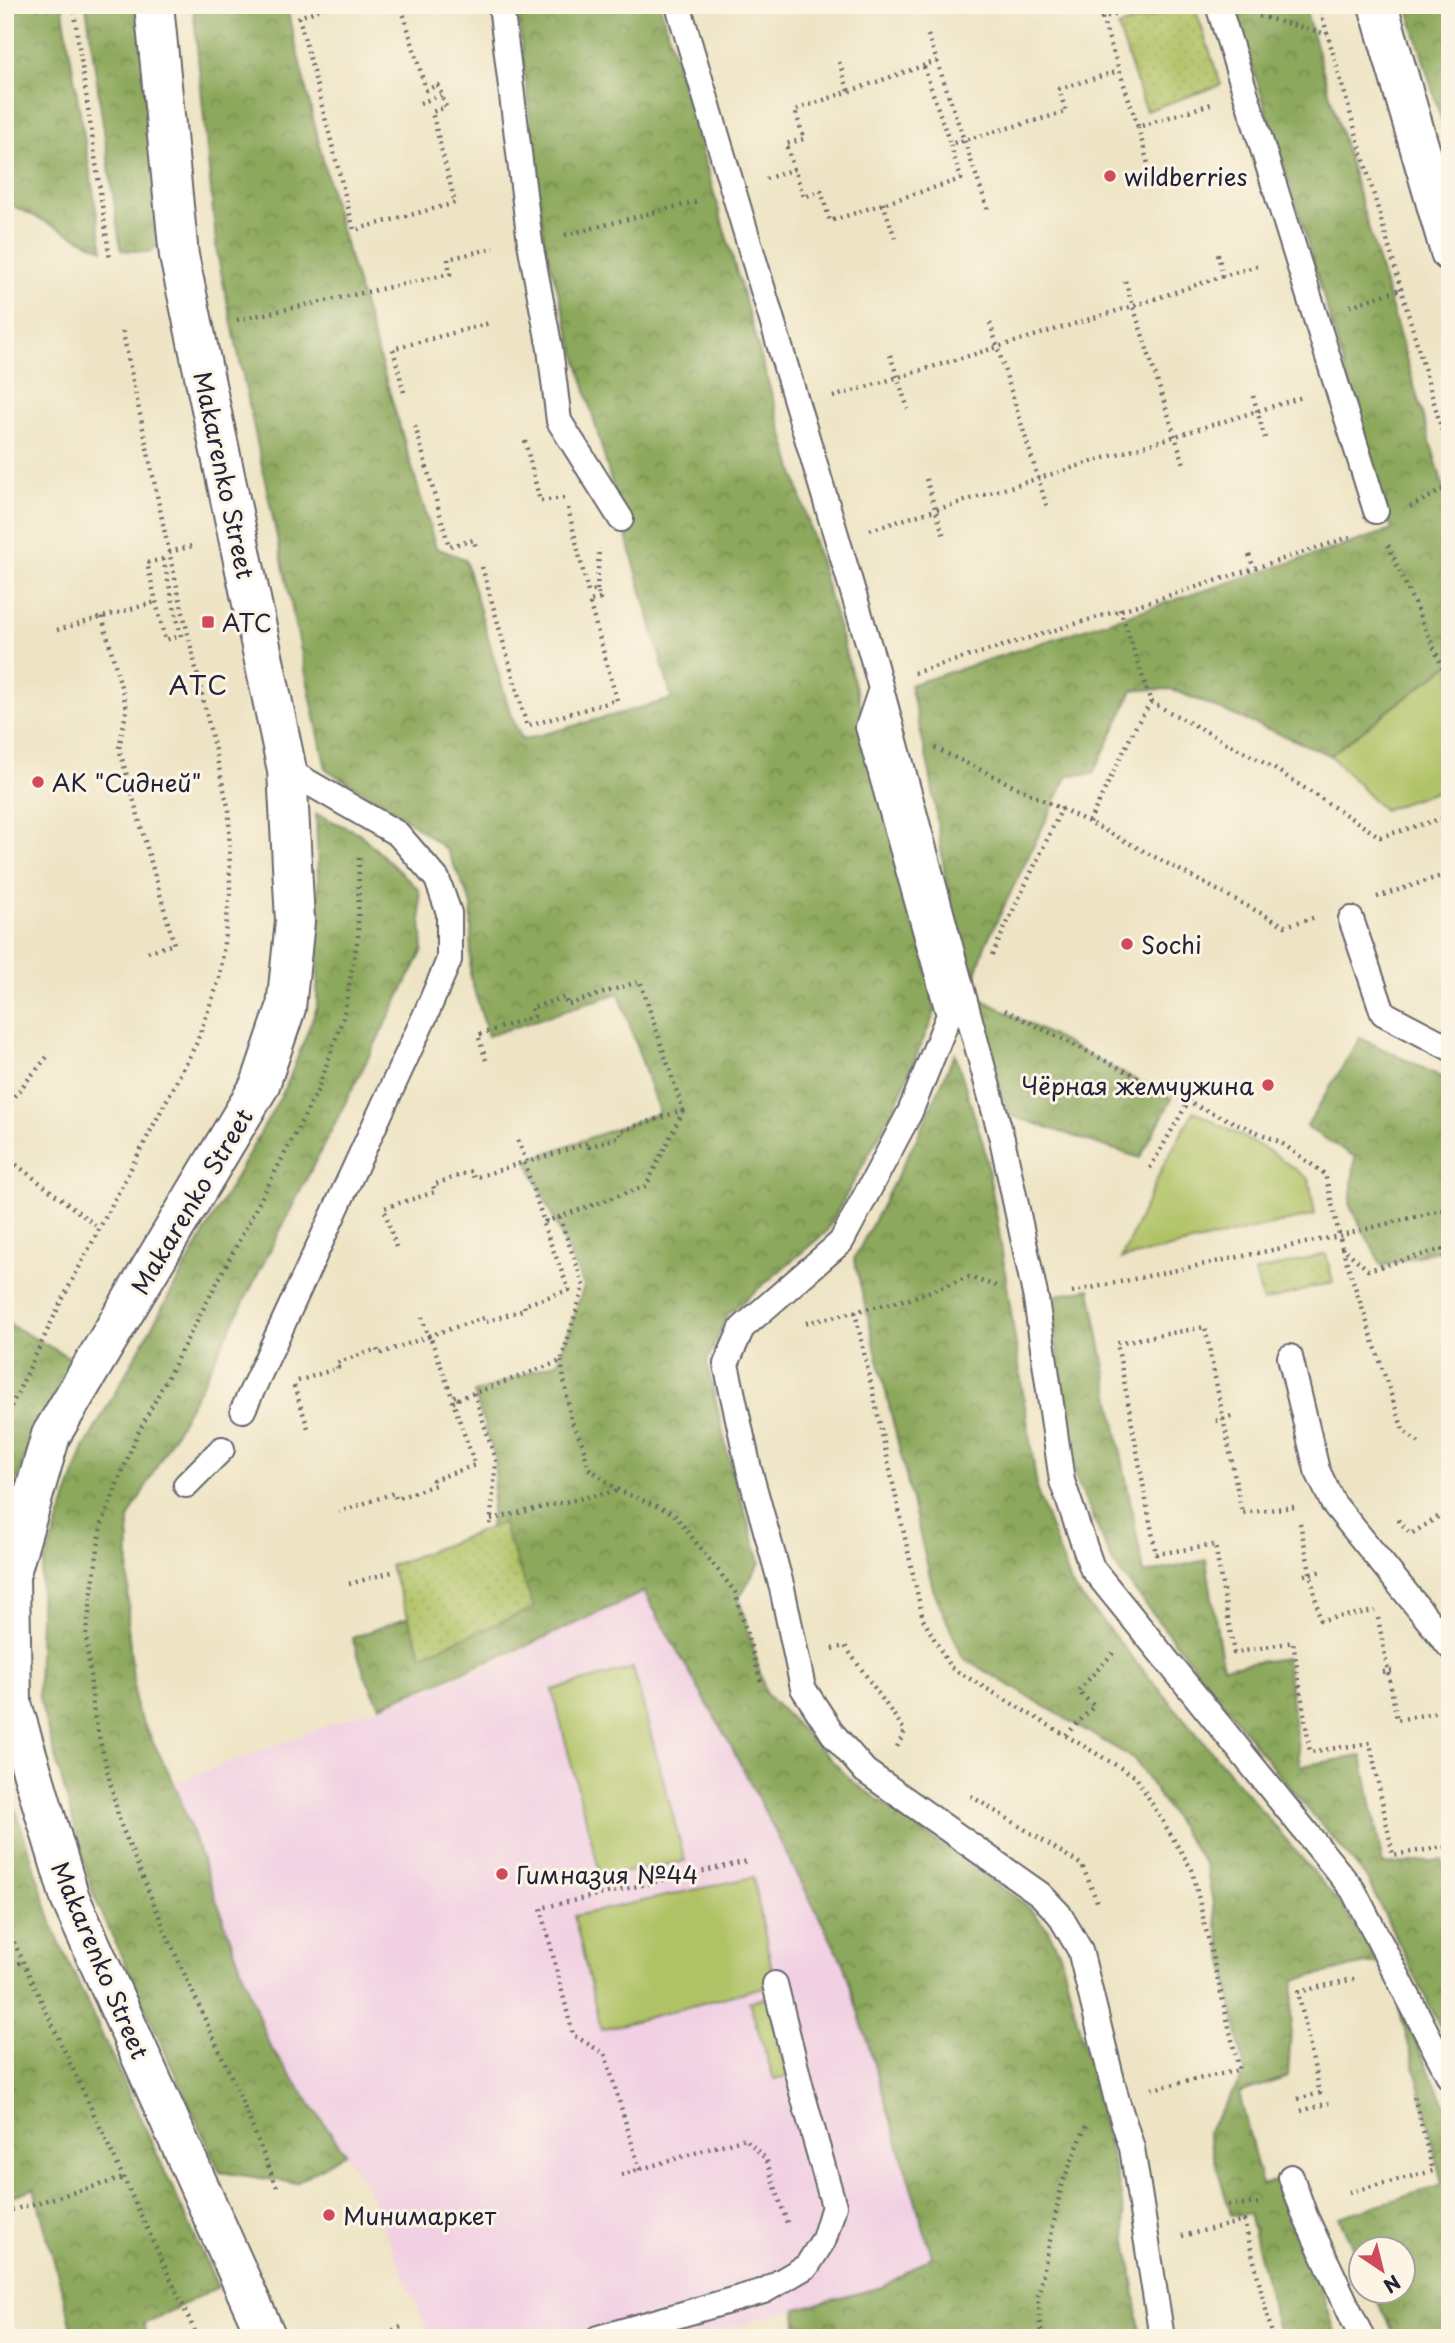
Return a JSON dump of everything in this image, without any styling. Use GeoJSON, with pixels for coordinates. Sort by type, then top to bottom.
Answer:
{"type":"FeatureCollection","features":[{"type":"Feature","properties":{"kind":"street","name":"Makarenko Street"},"geometry":{"type":"LineString","coordinates":[[154,5],[179,256],[287,770],[295,921],[286,1008],[260,1084],[51,1435],[10,1576],[12,1703],[70,1898],[267,2338]]}},
{"type":"Feature","properties":{"kind":"street"},"geometry":{"type":"LineString","coordinates":[[1378,5],[1450,252]]}},
{"type":"Feature","properties":{"kind":"lane"},"geometry":{"type":"LineString","coordinates":[[501,5],[530,243],[550,349],[559,421],[621,519]]}},
{"type":"Feature","properties":{"kind":"lane"},"geometry":{"type":"LineString","coordinates":[[677,5],[881,689],[1008,1163],[1036,1299],[1062,1481],[1092,1568],[1353,1890],[1450,2078]]}},
{"type":"Feature","properties":{"kind":"lane"},"geometry":{"type":"LineString","coordinates":[[1218,5],[1378,519]]}},
{"type":"Feature","properties":{"kind":"lane"},"geometry":{"type":"LineString","coordinates":[[881,689],[867,727],[948,1016],[910,1112],[841,1242],[742,1328],[726,1364],[748,1469],[782,1588],[803,1688],[833,1734],[865,1771],[1040,1894],[1059,1913],[1080,1950],[1117,2101],[1132,2148],[1162,2338]]}},
{"type":"Feature","properties":{"kind":"lane"},"geometry":{"type":"LineString","coordinates":[[243,1410],[449,960],[449,913],[437,879],[398,834],[287,770]]}},
{"type":"Feature","properties":{"kind":"lane"},"geometry":{"type":"LineString","coordinates":[[1351,919],[1383,1013],[1450,1048]]}},
{"type":"Feature","properties":{"kind":"lane"},"geometry":{"type":"LineString","coordinates":[[1290,1357],[1317,1470],[1333,1503],[1450,1647]]}},
{"type":"Feature","properties":{"kind":"lane"},"geometry":{"type":"LineString","coordinates":[[186,1485],[222,1448]]}},
{"type":"Feature","properties":{"kind":"lane"},"geometry":{"type":"LineString","coordinates":[[598,2338],[764,2291],[807,2266],[824,2239],[834,2206],[775,1984]]}},
{"type":"Feature","properties":{"kind":"lane"},"geometry":{"type":"LineString","coordinates":[[1291,2177],[1305,2216],[1362,2338]]}},
{"type":"Feature","properties":{"kind":"path"},"geometry":{"type":"LineString","coordinates":[[73,5],[110,260]]}},
{"type":"Feature","properties":{"kind":"path"},"geometry":{"type":"LineString","coordinates":[[332,5],[299,17],[354,230],[455,203],[432,112],[446,107],[439,85],[426,90],[402,9],[415,5]]}},
{"type":"Feature","properties":{"kind":"path"},"geometry":{"type":"LineString","coordinates":[[1098,5],[1148,164]]}},
{"type":"Feature","properties":{"kind":"path"},"geometry":{"type":"LineString","coordinates":[[1102,18],[1142,5]]}},
{"type":"Feature","properties":{"kind":"path"},"geometry":{"type":"LineString","coordinates":[[1218,5],[1327,34]]}},
{"type":"Feature","properties":{"kind":"path"},"geometry":{"type":"LineString","coordinates":[[1319,5],[1450,458]]}},
{"type":"Feature","properties":{"kind":"path"},"geometry":{"type":"LineString","coordinates":[[928,35],[989,213]]}},
{"type":"Feature","properties":{"kind":"path"},"geometry":{"type":"LineString","coordinates":[[924,67],[961,179],[830,221],[821,191],[804,197],[794,169],[786,144],[804,139],[794,110],[937,61]]}},
{"type":"Feature","properties":{"kind":"path"},"geometry":{"type":"LineString","coordinates":[[839,62],[849,92]]}},
{"type":"Feature","properties":{"kind":"path"},"geometry":{"type":"LineString","coordinates":[[950,144],[1066,112],[1059,89],[1118,71]]}},
{"type":"Feature","properties":{"kind":"path"},"geometry":{"type":"LineString","coordinates":[[1138,127],[1246,93]]}},
{"type":"Feature","properties":{"kind":"path"},"geometry":{"type":"LineString","coordinates":[[419,103],[442,95]]}},
{"type":"Feature","properties":{"kind":"path"},"geometry":{"type":"LineString","coordinates":[[763,180],[794,169]]}},
{"type":"Feature","properties":{"kind":"path"},"geometry":{"type":"LineString","coordinates":[[233,320],[450,274],[448,259],[530,243],[733,192]]}},
{"type":"Feature","properties":{"kind":"path"},"geometry":{"type":"LineString","coordinates":[[883,203],[896,241]]}},
{"type":"Feature","properties":{"kind":"path"},"geometry":{"type":"LineString","coordinates":[[1218,254],[1223,276]]}},
{"type":"Feature","properties":{"kind":"path"},"geometry":{"type":"LineString","coordinates":[[831,397],[1296,255]]}},
{"type":"Feature","properties":{"kind":"path"},"geometry":{"type":"LineString","coordinates":[[1125,281],[1184,464]]}},
{"type":"Feature","properties":{"kind":"path"},"geometry":{"type":"LineString","coordinates":[[1316,318],[1401,289]]}},
{"type":"Feature","properties":{"kind":"path"},"geometry":{"type":"LineString","coordinates":[[404,392],[393,349],[490,323]]}},
{"type":"Feature","properties":{"kind":"path"},"geometry":{"type":"LineString","coordinates":[[990,323],[1047,507]]}},
{"type":"Feature","properties":{"kind":"path"},"geometry":{"type":"LineString","coordinates":[[5,1419],[99,1228],[196,1044],[220,977],[230,892],[229,811],[169,552],[122,329]]}},
{"type":"Feature","properties":{"kind":"path"},"geometry":{"type":"LineString","coordinates":[[890,355],[908,409]]}},
{"type":"Feature","properties":{"kind":"path"},"geometry":{"type":"LineString","coordinates":[[870,530],[1337,386]]}},
{"type":"Feature","properties":{"kind":"path"},"geometry":{"type":"LineString","coordinates":[[1253,396],[1265,438]]}},
{"type":"Feature","properties":{"kind":"path"},"geometry":{"type":"LineString","coordinates":[[415,426],[449,547],[474,540],[476,548]]}},
{"type":"Feature","properties":{"kind":"path"},"geometry":{"type":"LineString","coordinates":[[482,567],[527,726],[617,700],[589,601],[600,599],[597,590],[588,592],[565,497],[540,501],[524,436]]}},
{"type":"Feature","properties":{"kind":"path"},"geometry":{"type":"LineString","coordinates":[[926,479],[944,537]]}},
{"type":"Feature","properties":{"kind":"path"},"geometry":{"type":"LineString","coordinates":[[1419,501],[1450,486]]}},
{"type":"Feature","properties":{"kind":"path"},"geometry":{"type":"LineString","coordinates":[[912,673],[1254,568],[1378,519],[1450,684]]}},
{"type":"Feature","properties":{"kind":"path"},"geometry":{"type":"LineString","coordinates":[[597,590],[599,543]]}},
{"type":"Feature","properties":{"kind":"path"},"geometry":{"type":"LineString","coordinates":[[169,552],[203,544]]}},
{"type":"Feature","properties":{"kind":"path"},"geometry":{"type":"LineString","coordinates":[[1249,555],[1254,568]]}},
{"type":"Feature","properties":{"kind":"path"},"geometry":{"type":"LineString","coordinates":[[163,559],[172,597],[181,636],[165,640],[146,563],[163,559]]}},
{"type":"Feature","properties":{"kind":"path"},"geometry":{"type":"LineString","coordinates":[[172,597],[179,595]]}},
{"type":"Feature","properties":{"kind":"path"},"geometry":{"type":"LineString","coordinates":[[57,630],[156,602]]}},
{"type":"Feature","properties":{"kind":"path"},"geometry":{"type":"LineString","coordinates":[[1121,609],[1151,702],[1272,767],[1380,838],[1450,816]]}},
{"type":"Feature","properties":{"kind":"path"},"geometry":{"type":"LineString","coordinates":[[102,617],[127,708],[119,748],[174,944],[144,953]]}},
{"type":"Feature","properties":{"kind":"path"},"geometry":{"type":"LineString","coordinates":[[1151,702],[1137,724],[1089,822],[1285,926]]}},
{"type":"Feature","properties":{"kind":"path"},"geometry":{"type":"LineString","coordinates":[[987,966],[1062,808]]}},
{"type":"Feature","properties":{"kind":"path"},"geometry":{"type":"LineString","coordinates":[[486,1060],[478,1035],[534,1016],[531,1008],[542,1004],[565,997],[567,1004],[640,981],[683,1111],[646,1186],[542,1222]]}},
{"type":"Feature","properties":{"kind":"path"},"geometry":{"type":"LineString","coordinates":[[1005,1010],[1187,1102],[1280,1142],[1325,1174],[1342,1247],[1402,1430],[1419,1443]]}},
{"type":"Feature","properties":{"kind":"path"},"geometry":{"type":"LineString","coordinates":[[5,1107],[47,1057]]}},
{"type":"Feature","properties":{"kind":"path"},"geometry":{"type":"LineString","coordinates":[[1150,1168],[1202,1077]]}},
{"type":"Feature","properties":{"kind":"path"},"geometry":{"type":"LineString","coordinates":[[516,1137],[527,1163],[588,1143],[589,1147],[621,1136],[619,1132],[683,1111]]}},
{"type":"Feature","properties":{"kind":"path"},"geometry":{"type":"LineString","coordinates":[[5,1156],[99,1228]]}},
{"type":"Feature","properties":{"kind":"path"},"geometry":{"type":"LineString","coordinates":[[396,1247],[384,1208],[435,1192],[433,1185],[471,1171],[474,1178],[523,1162],[542,1219],[545,1219],[546,1223],[543,1224],[569,1290],[524,1305],[526,1309],[486,1322],[484,1318],[428,1336],[422,1317]]}},
{"type":"Feature","properties":{"kind":"path"},"geometry":{"type":"LineString","coordinates":[[757,1314],[771,1331],[909,1299],[969,1277],[1036,1299],[1334,1237],[1450,1208]]}},
{"type":"Feature","properties":{"kind":"path"},"geometry":{"type":"LineString","coordinates":[[451,1402],[561,1361],[584,1286],[559,1216]]}},
{"type":"Feature","properties":{"kind":"path"},"geometry":{"type":"LineString","coordinates":[[1342,1247],[1367,1270],[1450,1247]]}},
{"type":"Feature","properties":{"kind":"path"},"geometry":{"type":"LineString","coordinates":[[1442,1249],[1449,1277]]}},
{"type":"Feature","properties":{"kind":"path"},"geometry":{"type":"LineString","coordinates":[[855,1312],[923,1619],[950,1667],[1136,1777],[1192,1870],[1239,2070],[1147,2091]]}},
{"type":"Feature","properties":{"kind":"path"},"geometry":{"type":"LineString","coordinates":[[1450,1710],[1397,1720],[1377,1611],[1320,1620],[1296,1506],[1242,1513],[1205,1327],[1117,1343],[1156,1554],[1215,1545],[1234,1653],[1293,1642],[1310,1752],[1370,1743],[1393,1855],[1450,1846]]}},
{"type":"Feature","properties":{"kind":"path"},"geometry":{"type":"LineString","coordinates":[[308,1428],[293,1383],[338,1368],[336,1363],[377,1349],[379,1354],[430,1336],[452,1396],[457,1395],[459,1401],[453,1402],[474,1465],[433,1480],[435,1485],[396,1499],[394,1493],[339,1512]]}},
{"type":"Feature","properties":{"kind":"path"},"geometry":{"type":"LineString","coordinates":[[474,1393],[496,1461],[490,1527]]}},
{"type":"Feature","properties":{"kind":"path"},"geometry":{"type":"LineString","coordinates":[[1216,1421],[1233,1416]]}},
{"type":"Feature","properties":{"kind":"path"},"geometry":{"type":"LineString","coordinates":[[491,1519],[571,1499],[620,1491]]}},
{"type":"Feature","properties":{"kind":"path"},"geometry":{"type":"LineString","coordinates":[[1397,1518],[1411,1534],[1441,1515]]}},
{"type":"Feature","properties":{"kind":"path"},"geometry":{"type":"LineString","coordinates":[[1304,1575],[1322,1571]]}},
{"type":"Feature","properties":{"kind":"path"},"geometry":{"type":"LineString","coordinates":[[349,1584],[392,1572]]}},
{"type":"Feature","properties":{"kind":"path"},"geometry":{"type":"LineString","coordinates":[[1066,1735],[1094,1706],[1078,1691],[1139,1626]]}},
{"type":"Feature","properties":{"kind":"path"},"geometry":{"type":"LineString","coordinates":[[829,1641],[831,1649],[845,1646],[905,1731],[896,1750]]}},
{"type":"Feature","properties":{"kind":"path"},"geometry":{"type":"LineString","coordinates":[[1383,1672],[1395,1670]]}},
{"type":"Feature","properties":{"kind":"path"},"geometry":{"type":"LineString","coordinates":[[965,1793],[1082,1865],[1099,1906]]}},
{"type":"Feature","properties":{"kind":"path"},"geometry":{"type":"LineString","coordinates":[[640,2170],[605,2054],[573,2035],[541,1908],[748,1861]]}},
{"type":"Feature","properties":{"kind":"path"},"geometry":{"type":"LineString","coordinates":[[5,1923],[198,2338]]}},
{"type":"Feature","properties":{"kind":"path"},"geometry":{"type":"LineString","coordinates":[[5,1968],[22,1962]]}},
{"type":"Feature","properties":{"kind":"path"},"geometry":{"type":"LineString","coordinates":[[1298,2099],[1320,2093],[1298,1992],[1370,1975]]}},
{"type":"Feature","properties":{"kind":"path"},"geometry":{"type":"LineString","coordinates":[[1349,2192],[1433,2171],[1413,2091]]}},
{"type":"Feature","properties":{"kind":"path"},"geometry":{"type":"LineString","coordinates":[[1301,2111],[1329,2103]]}},
{"type":"Feature","properties":{"kind":"path"},"geometry":{"type":"LineString","coordinates":[[621,2175],[746,2138],[766,2159],[788,2227]]}},
{"type":"Feature","properties":{"kind":"path"},"geometry":{"type":"LineString","coordinates":[[5,2212],[124,2178]]}},
{"type":"Feature","properties":{"kind":"path"},"geometry":{"type":"LineString","coordinates":[[1178,2238],[1244,2221],[1273,2338]]}},
{"type":"Feature","properties":{"kind":"path"},"geometry":{"type":"LineString","coordinates":[[373,2338],[404,2326]]}},
{"type":"Feature","properties":{"kind":"shaded area","name":"Гимназия №44"},"geometry":{"type":"Polygon","coordinates":[[[644,1592],[731,1746],[844,1965],[932,2256],[883,2287],[689,2338],[430,2338],[365,2183],[269,2045],[174,1783],[480,1669],[644,1592]]]}},
{"type":"Feature","properties":{"kind":"green space"},"geometry":{"type":"Polygon","coordinates":[[[5,5],[62,5],[103,250],[5,202],[5,90],[12,87],[5,67],[5,5]]]}},
{"type":"Feature","properties":{"kind":"green space"},"geometry":{"type":"Polygon","coordinates":[[[86,5],[140,5],[165,241],[149,252],[121,250],[86,5]]]}},
{"type":"Feature","properties":{"kind":"green space"},"geometry":{"type":"Polygon","coordinates":[[[193,5],[295,5],[287,9],[334,206],[436,548],[465,559],[511,716],[522,740],[672,699],[544,241],[517,5],[660,5],[889,804],[936,1010],[894,1108],[826,1232],[727,1315],[707,1362],[728,1455],[760,1562],[739,1598],[766,1694],[852,1781],[1026,1905],[1047,1928],[1061,1956],[1120,2190],[1141,2338],[798,2338],[796,2309],[883,2287],[932,2256],[844,1965],[731,1746],[644,1592],[530,1644],[380,1706],[367,1680],[352,1638],[408,1617],[422,1655],[502,1524],[490,1527],[496,1461],[474,1393],[558,1362],[584,1286],[527,1160],[659,1113],[619,993],[488,1036],[470,976],[472,905],[447,850],[402,816],[326,769],[217,253],[193,5]]]}},
{"type":"Feature","properties":{"kind":"green space"},"geometry":{"type":"Polygon","coordinates":[[[1194,5],[1221,85],[1146,111],[1118,27],[1194,5]]]}},
{"type":"Feature","properties":{"kind":"green space"},"geometry":{"type":"Polygon","coordinates":[[[1233,5],[1304,5],[1450,510],[1450,664],[1330,755],[1171,689],[1133,690],[1093,774],[1068,775],[985,945],[970,993],[1172,1099],[1140,1158],[1009,1115],[968,998],[955,944],[930,773],[910,685],[1392,530],[1300,217],[1233,5]]]}},
{"type":"Feature","properties":{"kind":"green space"},"geometry":{"type":"Polygon","coordinates":[[[1407,5],[1450,5],[1450,149],[1407,5]]]}},
{"type":"Feature","properties":{"kind":"green space"},"geometry":{"type":"Polygon","coordinates":[[[1450,664],[1450,787],[1383,810],[1330,755],[1450,664]]]}},
{"type":"Feature","properties":{"kind":"green space"},"geometry":{"type":"Polygon","coordinates":[[[316,814],[359,833],[419,890],[423,950],[203,1382],[129,1517],[128,1627],[136,1709],[174,1783],[269,2045],[345,2153],[296,2183],[220,2172],[93,1894],[38,1694],[41,1574],[83,1450],[286,1087],[317,1007],[319,909],[316,814]]]}},
{"type":"Feature","properties":{"kind":"green space"},"geometry":{"type":"Polygon","coordinates":[[[1360,1038],[1450,1081],[1450,1247],[1382,1266],[1350,1206],[1355,1157],[1306,1127],[1360,1038]]]}},
{"type":"Feature","properties":{"kind":"green space"},"geometry":{"type":"Polygon","coordinates":[[[955,1053],[984,1147],[1038,1494],[1072,1586],[1342,1906],[1380,1964],[1366,1964],[1294,1980],[1288,2077],[1239,2093],[1262,2185],[1281,2179],[1302,2230],[1337,2338],[1280,2338],[1249,2214],[1231,2215],[1207,2133],[1245,2073],[1206,1866],[1134,1759],[963,1658],[933,1589],[854,1259],[918,1136],[955,1053]]]}},
{"type":"Feature","properties":{"kind":"green space"},"geometry":{"type":"Polygon","coordinates":[[[1194,1111],[1271,1152],[1309,1179],[1315,1215],[1121,1259],[1163,1166],[1194,1111]]]}},
{"type":"Feature","properties":{"kind":"green space"},"geometry":{"type":"Polygon","coordinates":[[[1326,1254],[1333,1282],[1263,1302],[1255,1272],[1326,1254]]]}},
{"type":"Feature","properties":{"kind":"green space"},"geometry":{"type":"Polygon","coordinates":[[[1090,1289],[1144,1574],[1206,1560],[1223,1667],[1286,1658],[1300,1766],[1362,1756],[1383,1865],[1443,1860],[1450,1893],[1450,2047],[1366,1877],[1279,1775],[1113,1563],[1074,1474],[1050,1296],[1090,1289]]]}},
{"type":"Feature","properties":{"kind":"green space"},"geometry":{"type":"Polygon","coordinates":[[[5,1322],[72,1359],[32,1438],[5,1516],[5,1322]]]}},
{"type":"Feature","properties":{"kind":"green space"},"geometry":{"type":"Polygon","coordinates":[[[502,1523],[534,1608],[422,1655],[390,1566],[502,1523]]]}},
{"type":"Feature","properties":{"kind":"green space"},"geometry":{"type":"Polygon","coordinates":[[[633,1668],[685,1861],[601,1877],[552,1690],[633,1668]]]}},
{"type":"Feature","properties":{"kind":"green space"},"geometry":{"type":"Polygon","coordinates":[[[5,1777],[56,1935],[218,2287],[144,2324],[148,2338],[75,2338],[34,2188],[5,2199],[5,1777]]]}},
{"type":"Feature","properties":{"kind":"green space"},"geometry":{"type":"Polygon","coordinates":[[[753,1877],[775,1984],[601,2030],[574,1916],[753,1877]]]}},
{"type":"Feature","properties":{"kind":"green space"},"geometry":{"type":"Polygon","coordinates":[[[767,1997],[788,2076],[774,2079],[749,2002],[767,1997]]]}},
{"type":"Feature","properties":{"kind":"green space"},"geometry":{"type":"Polygon","coordinates":[[[1398,2004],[1450,2115],[1450,2338],[1395,2338],[1379,2304],[1416,2304],[1416,2234],[1347,2234],[1339,2217],[1442,2185],[1398,2004]]]}},
{"type":"Feature","properties":{"kind":"place","name":"wildberries"},"geometry":{"type":"Point","coordinates":[1110,176]}},
{"type":"Feature","properties":{"kind":"place","name":"АТС"},"geometry":{"type":"Point","coordinates":[208,622]}},
{"type":"Feature","properties":{"kind":"place","name":"АК \"Сидней\""},"geometry":{"type":"Point","coordinates":[38,782]}},
{"type":"Feature","properties":{"kind":"place","name":"Sochi"},"geometry":{"type":"Point","coordinates":[1127,944]}},
{"type":"Feature","properties":{"kind":"place","name":"Чёрная жемчужина"},"geometry":{"type":"Point","coordinates":[1268,1085]}},
{"type":"Feature","properties":{"kind":"place","name":"Гимназия №44"},"geometry":{"type":"Point","coordinates":[502,1874]}},
{"type":"Feature","properties":{"kind":"place","name":"Минимаркет"},"geometry":{"type":"Point","coordinates":[329,2215]}},
{"type":"Feature","properties":{"kind":"district","name":"АТС"},"geometry":{"type":"Point","coordinates":[199,684]}}]}
